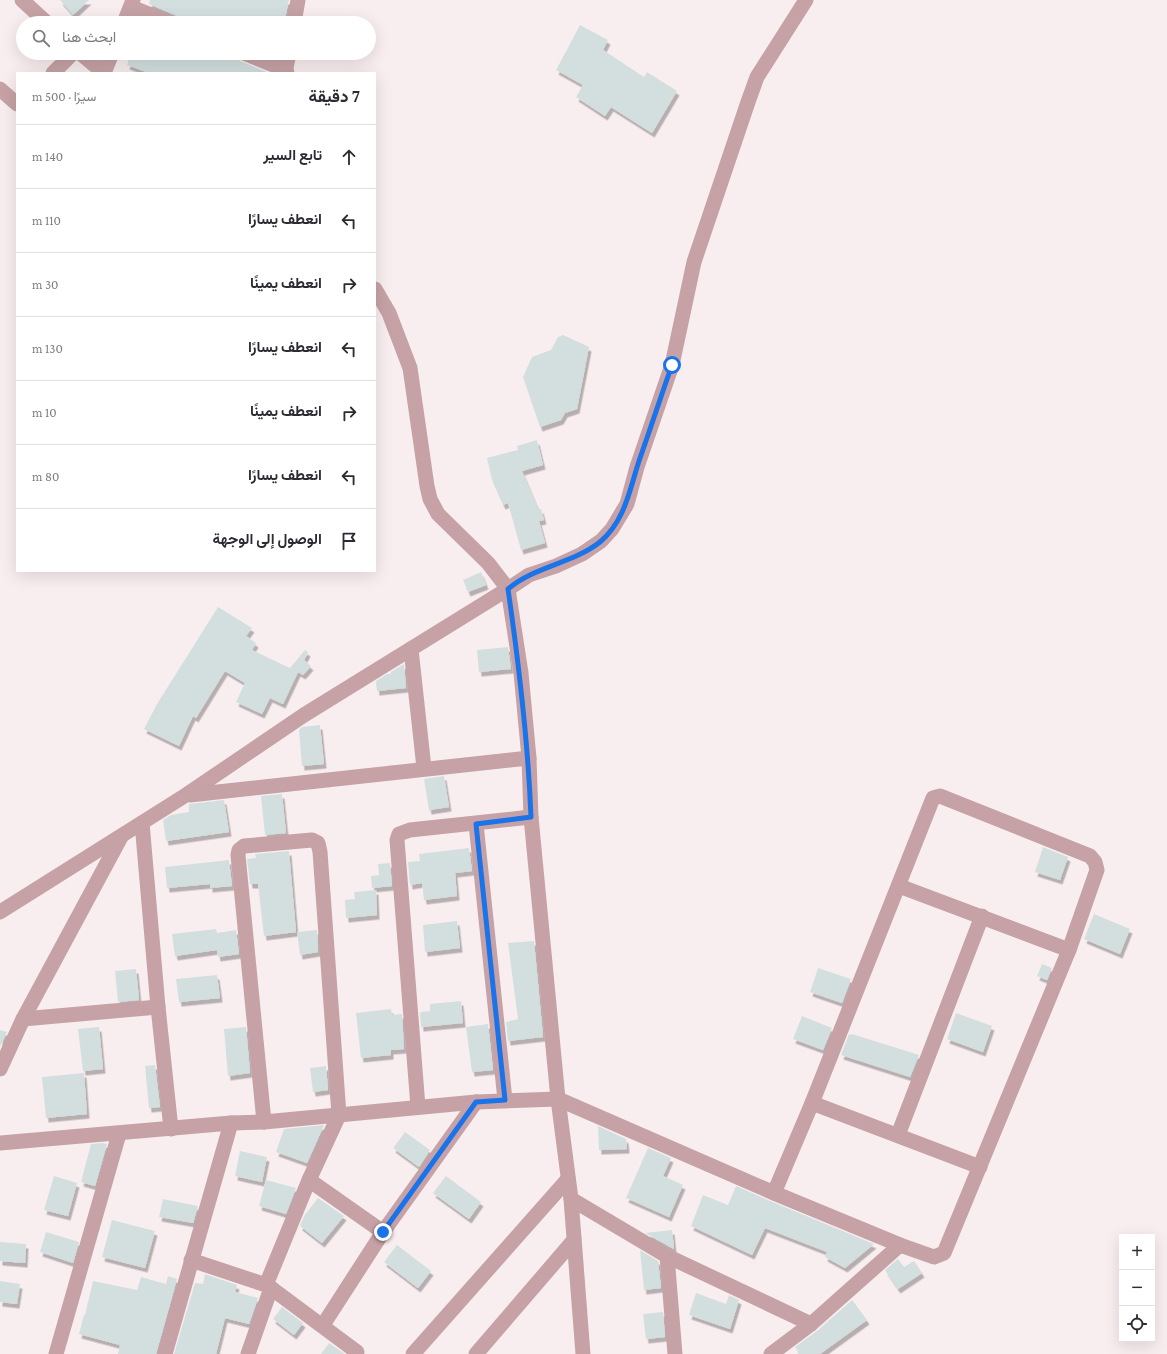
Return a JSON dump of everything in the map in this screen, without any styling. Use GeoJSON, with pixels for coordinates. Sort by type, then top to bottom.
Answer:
{"type":"FeatureCollection","features":[{"type":"Feature","properties":{"kind":"street"},"geometry":{"type":"LineString","coordinates":[[22,0],[39,16]]}},
{"type":"Feature","properties":{"kind":"street"},"geometry":{"type":"LineString","coordinates":[[295,16],[298,0]]}},
{"type":"Feature","properties":{"kind":"street"},"geometry":{"type":"LineString","coordinates":[[0,912],[186,795],[304,715],[529,575],[556,566],[582,554],[601,541],[612,529],[627,504],[637,467],[672,365],[694,262],[757,77],[806,0]]}},
{"type":"Feature","properties":{"kind":"street"},"geometry":{"type":"LineString","coordinates":[[127,16],[132,3],[157,16]]}},
{"type":"Feature","properties":{"kind":"street"},"geometry":{"type":"LineString","coordinates":[[54,72],[65,60]]}},
{"type":"Feature","properties":{"kind":"street"},"geometry":{"type":"LineString","coordinates":[[88,60],[103,72]]}},
{"type":"Feature","properties":{"kind":"street"},"geometry":{"type":"LineString","coordinates":[[104,72],[109,60]]}},
{"type":"Feature","properties":{"kind":"street"},"geometry":{"type":"LineString","coordinates":[[259,60],[286,72],[288,60]]}},
{"type":"Feature","properties":{"kind":"street"},"geometry":{"type":"LineString","coordinates":[[0,89],[16,103]]}},
{"type":"Feature","properties":{"kind":"street"},"geometry":{"type":"LineString","coordinates":[[376,291],[388,313],[410,368],[427,486],[434,508],[438,514],[488,563],[508,589],[521,673],[529,758],[531,817],[558,1099],[571,1199],[581,1352]]}},
{"type":"Feature","properties":{"kind":"street"},"geometry":{"type":"LineString","coordinates":[[411,649],[424,768]]}},
{"type":"Feature","properties":{"kind":"street"},"geometry":{"type":"LineString","coordinates":[[186,795],[424,768],[529,758]]}},
{"type":"Feature","properties":{"kind":"street"},"geometry":{"type":"LineString","coordinates":[[0,1143],[119,1134],[231,1123],[339,1116],[476,1102],[558,1099],[774,1193],[900,1245],[934,1257],[944,1253],[1069,950],[1097,870],[1095,862],[1090,856],[940,796],[933,798],[812,1103],[774,1193]]}},
{"type":"Feature","properties":{"kind":"street"},"geometry":{"type":"LineString","coordinates":[[418,1107],[396,840],[400,834],[410,830],[531,817]]}},
{"type":"Feature","properties":{"kind":"street"},"geometry":{"type":"LineString","coordinates":[[142,823],[158,1007],[171,1129]]}},
{"type":"Feature","properties":{"kind":"street"},"geometry":{"type":"LineString","coordinates":[[476,824],[505,1100]]}},
{"type":"Feature","properties":{"kind":"street"},"geometry":{"type":"LineString","coordinates":[[0,1069],[23,1019],[122,836]]}},
{"type":"Feature","properties":{"kind":"street"},"geometry":{"type":"LineString","coordinates":[[248,1354],[269,1286],[309,1180],[339,1116],[319,846],[312,840],[244,846],[239,850],[238,855],[264,1122]]}},
{"type":"Feature","properties":{"kind":"street"},"geometry":{"type":"LineString","coordinates":[[899,886],[1069,950]]}},
{"type":"Feature","properties":{"kind":"street"},"geometry":{"type":"LineString","coordinates":[[898,1135],[982,916]]}},
{"type":"Feature","properties":{"kind":"street"},"geometry":{"type":"LineString","coordinates":[[23,1019],[158,1007]]}},
{"type":"Feature","properties":{"kind":"street"},"geometry":{"type":"LineString","coordinates":[[323,1325],[383,1232],[476,1102]]}},
{"type":"Feature","properties":{"kind":"street"},"geometry":{"type":"LineString","coordinates":[[812,1103],[980,1167]]}},
{"type":"Feature","properties":{"kind":"street"},"geometry":{"type":"LineString","coordinates":[[165,1354],[231,1123]]}},
{"type":"Feature","properties":{"kind":"street"},"geometry":{"type":"LineString","coordinates":[[56,1354],[119,1134]]}},
{"type":"Feature","properties":{"kind":"street"},"geometry":{"type":"LineString","coordinates":[[414,1354],[568,1179]]}},
{"type":"Feature","properties":{"kind":"street"},"geometry":{"type":"LineString","coordinates":[[309,1180],[383,1232]]}},
{"type":"Feature","properties":{"kind":"street"},"geometry":{"type":"LineString","coordinates":[[571,1199],[667,1256],[811,1324]]}},
{"type":"Feature","properties":{"kind":"street"},"geometry":{"type":"LineString","coordinates":[[476,1354],[574,1240]]}},
{"type":"Feature","properties":{"kind":"street"},"geometry":{"type":"LineString","coordinates":[[771,1354],[811,1324],[900,1245]]}},
{"type":"Feature","properties":{"kind":"street"},"geometry":{"type":"LineString","coordinates":[[667,1256],[675,1354]]}},
{"type":"Feature","properties":{"kind":"street"},"geometry":{"type":"LineString","coordinates":[[191,1260],[269,1286],[323,1325],[357,1352]]}},
{"type":"Feature","properties":{"kind":"building"},"geometry":{"type":"Polygon","coordinates":[[[60,0],[89,0],[73,15],[60,0]]]}},
{"type":"Feature","properties":{"kind":"building"},"geometry":{"type":"Polygon","coordinates":[[[150,0],[289,0],[286,16],[176,16],[149,4],[150,0]]]}},
{"type":"Feature","properties":{"kind":"building"},"geometry":{"type":"Polygon","coordinates":[[[580,25],[608,40],[603,50],[644,77],[647,72],[677,91],[652,133],[611,107],[605,116],[576,97],[583,85],[556,70],[580,25]]]}},
{"type":"Feature","properties":{"kind":"building"},"geometry":{"type":"Polygon","coordinates":[[[129,60],[239,60],[267,72],[146,72],[127,65],[129,60]]]}},
{"type":"Feature","properties":{"kind":"building"},"geometry":{"type":"Polygon","coordinates":[[[563,335],[589,347],[577,409],[565,413],[561,420],[540,427],[523,377],[532,357],[551,350],[558,337],[563,335]]]}},
{"type":"Feature","properties":{"kind":"building"},"geometry":{"type":"Polygon","coordinates":[[[537,440],[543,465],[522,471],[538,509],[541,509],[544,520],[539,521],[545,543],[521,550],[508,503],[503,505],[492,480],[487,458],[518,450],[517,446],[537,440]]]}},
{"type":"Feature","properties":{"kind":"building"},"geometry":{"type":"Polygon","coordinates":[[[481,572],[486,585],[468,592],[463,580],[481,572]]]}},
{"type":"Feature","properties":{"kind":"building"},"geometry":{"type":"Polygon","coordinates":[[[218,607],[252,628],[246,636],[256,643],[252,650],[290,668],[305,650],[308,652],[304,660],[311,666],[303,675],[298,672],[283,704],[270,698],[262,714],[236,702],[245,683],[225,671],[196,718],[193,716],[179,746],[144,729],[157,704],[218,607]]]}},
{"type":"Feature","properties":{"kind":"building"},"geometry":{"type":"Polygon","coordinates":[[[508,647],[511,669],[479,672],[477,650],[508,647]]]}},
{"type":"Feature","properties":{"kind":"building"},"geometry":{"type":"Polygon","coordinates":[[[404,664],[406,688],[377,691],[376,681],[387,674],[391,674],[391,672],[404,664]]]}},
{"type":"Feature","properties":{"kind":"building"},"geometry":{"type":"Polygon","coordinates":[[[320,725],[324,764],[302,766],[299,730],[302,727],[320,725]]]}},
{"type":"Feature","properties":{"kind":"building"},"geometry":{"type":"Polygon","coordinates":[[[444,776],[449,807],[429,810],[424,779],[444,776]]]}},
{"type":"Feature","properties":{"kind":"building"},"geometry":{"type":"Polygon","coordinates":[[[282,794],[286,833],[265,835],[261,796],[282,794]]]}},
{"type":"Feature","properties":{"kind":"building"},"geometry":{"type":"Polygon","coordinates":[[[224,800],[229,832],[166,841],[163,820],[171,815],[189,812],[189,804],[224,800]]]}},
{"type":"Feature","properties":{"kind":"building"},"geometry":{"type":"Polygon","coordinates":[[[1043,847],[1068,857],[1060,880],[1035,872],[1043,847]]]}},
{"type":"Feature","properties":{"kind":"building"},"geometry":{"type":"Polygon","coordinates":[[[469,848],[472,871],[455,873],[457,896],[424,900],[422,883],[410,885],[408,862],[420,861],[419,854],[469,848]]]}},
{"type":"Feature","properties":{"kind":"building"},"geometry":{"type":"Polygon","coordinates":[[[289,851],[296,932],[264,936],[258,884],[250,884],[247,859],[256,858],[255,854],[289,851]]]}},
{"type":"Feature","properties":{"kind":"building"},"geometry":{"type":"Polygon","coordinates":[[[229,860],[232,886],[210,888],[210,884],[167,888],[165,867],[229,860]]]}},
{"type":"Feature","properties":{"kind":"building"},"geometry":{"type":"Polygon","coordinates":[[[390,863],[392,886],[372,888],[371,876],[379,875],[378,864],[390,863]]]}},
{"type":"Feature","properties":{"kind":"building"},"geometry":{"type":"Polygon","coordinates":[[[376,890],[377,915],[346,918],[345,900],[355,899],[354,892],[376,890]]]}},
{"type":"Feature","properties":{"kind":"building"},"geometry":{"type":"Polygon","coordinates":[[[1094,914],[1130,929],[1120,954],[1084,939],[1094,914]]]}},
{"type":"Feature","properties":{"kind":"building"},"geometry":{"type":"Polygon","coordinates":[[[457,921],[460,948],[425,952],[423,925],[457,921]]]}},
{"type":"Feature","properties":{"kind":"building"},"geometry":{"type":"Polygon","coordinates":[[[216,929],[217,933],[236,930],[239,954],[218,957],[217,950],[175,956],[172,934],[216,929]]]}},
{"type":"Feature","properties":{"kind":"building"},"geometry":{"type":"Polygon","coordinates":[[[317,930],[318,952],[300,955],[297,932],[317,930]]]}},
{"type":"Feature","properties":{"kind":"building"},"geometry":{"type":"Polygon","coordinates":[[[534,941],[543,1037],[508,1041],[506,1022],[518,1019],[508,943],[534,941]]]}},
{"type":"Feature","properties":{"kind":"building"},"geometry":{"type":"Polygon","coordinates":[[[1042,964],[1052,968],[1047,980],[1037,976],[1042,964]]]}},
{"type":"Feature","properties":{"kind":"building"},"geometry":{"type":"Polygon","coordinates":[[[818,968],[851,979],[842,1003],[810,992],[818,968]]]}},
{"type":"Feature","properties":{"kind":"building"},"geometry":{"type":"Polygon","coordinates":[[[136,969],[139,1000],[118,1002],[115,971],[136,969]]]}},
{"type":"Feature","properties":{"kind":"building"},"geometry":{"type":"Polygon","coordinates":[[[217,975],[220,998],[179,1002],[176,979],[217,975]]]}},
{"type":"Feature","properties":{"kind":"building"},"geometry":{"type":"Polygon","coordinates":[[[461,1001],[463,1023],[421,1027],[420,1012],[430,1011],[430,1004],[461,1001]]]}},
{"type":"Feature","properties":{"kind":"building"},"geometry":{"type":"Polygon","coordinates":[[[391,1009],[392,1015],[402,1014],[404,1049],[391,1050],[391,1055],[361,1058],[356,1013],[391,1009]]]}},
{"type":"Feature","properties":{"kind":"building"},"geometry":{"type":"Polygon","coordinates":[[[956,1013],[992,1026],[983,1052],[947,1039],[956,1013]]]}},
{"type":"Feature","properties":{"kind":"building"},"geometry":{"type":"Polygon","coordinates":[[[802,1016],[832,1028],[823,1050],[793,1039],[802,1016]]]}},
{"type":"Feature","properties":{"kind":"building"},"geometry":{"type":"Polygon","coordinates":[[[488,1024],[493,1070],[472,1072],[466,1027],[488,1024]]]}},
{"type":"Feature","properties":{"kind":"building"},"geometry":{"type":"Polygon","coordinates":[[[99,1027],[103,1069],[83,1071],[78,1029],[99,1027]]]}},
{"type":"Feature","properties":{"kind":"building"},"geometry":{"type":"Polygon","coordinates":[[[246,1027],[250,1073],[228,1076],[224,1029],[246,1027]]]}},
{"type":"Feature","properties":{"kind":"building"},"geometry":{"type":"Polygon","coordinates":[[[0,1030],[7,1032],[0,1047],[0,1030]]]}},
{"type":"Feature","properties":{"kind":"building"},"geometry":{"type":"Polygon","coordinates":[[[849,1034],[919,1055],[910,1077],[841,1055],[849,1034]]]}},
{"type":"Feature","properties":{"kind":"building"},"geometry":{"type":"Polygon","coordinates":[[[155,1065],[160,1107],[149,1108],[145,1066],[155,1065]]]}},
{"type":"Feature","properties":{"kind":"building"},"geometry":{"type":"Polygon","coordinates":[[[326,1066],[328,1090],[313,1092],[310,1068],[326,1066]]]}},
{"type":"Feature","properties":{"kind":"building"},"geometry":{"type":"Polygon","coordinates":[[[84,1073],[87,1114],[46,1118],[42,1077],[84,1073]]]}},
{"type":"Feature","properties":{"kind":"building"},"geometry":{"type":"Polygon","coordinates":[[[324,1125],[307,1163],[276,1152],[284,1129],[324,1125]]]}},
{"type":"Feature","properties":{"kind":"building"},"geometry":{"type":"Polygon","coordinates":[[[598,1126],[626,1139],[627,1149],[599,1150],[598,1126]]]}},
{"type":"Feature","properties":{"kind":"building"},"geometry":{"type":"Polygon","coordinates":[[[405,1132],[430,1150],[419,1167],[393,1148],[405,1132]]]}},
{"type":"Feature","properties":{"kind":"building"},"geometry":{"type":"Polygon","coordinates":[[[91,1144],[107,1144],[95,1186],[81,1182],[91,1144]]]}},
{"type":"Feature","properties":{"kind":"building"},"geometry":{"type":"Polygon","coordinates":[[[648,1148],[671,1158],[663,1176],[683,1185],[669,1217],[626,1198],[648,1148]]]}},
{"type":"Feature","properties":{"kind":"building"},"geometry":{"type":"Polygon","coordinates":[[[240,1151],[267,1157],[262,1182],[235,1176],[240,1151]]]}},
{"type":"Feature","properties":{"kind":"building"},"geometry":{"type":"Polygon","coordinates":[[[54,1176],[77,1183],[68,1216],[44,1210],[54,1176]]]}},
{"type":"Feature","properties":{"kind":"building"},"geometry":{"type":"Polygon","coordinates":[[[446,1176],[481,1202],[469,1219],[433,1193],[446,1176]]]}},
{"type":"Feature","properties":{"kind":"building"},"geometry":{"type":"Polygon","coordinates":[[[266,1180],[296,1188],[286,1214],[259,1206],[266,1180]]]}},
{"type":"Feature","properties":{"kind":"building"},"geometry":{"type":"Polygon","coordinates":[[[736,1186],[874,1244],[845,1268],[825,1257],[827,1252],[765,1228],[752,1255],[691,1226],[703,1195],[728,1205],[736,1186]]]}},
{"type":"Feature","properties":{"kind":"building"},"geometry":{"type":"Polygon","coordinates":[[[318,1198],[344,1216],[322,1243],[300,1226],[304,1216],[318,1198]]]}},
{"type":"Feature","properties":{"kind":"building"},"geometry":{"type":"Polygon","coordinates":[[[163,1199],[198,1206],[193,1223],[159,1217],[163,1199]]]}},
{"type":"Feature","properties":{"kind":"building"},"geometry":{"type":"Polygon","coordinates":[[[112,1220],[155,1231],[145,1268],[102,1257],[112,1220]]]}},
{"type":"Feature","properties":{"kind":"building"},"geometry":{"type":"Polygon","coordinates":[[[672,1230],[674,1249],[645,1233],[672,1230]]]}},
{"type":"Feature","properties":{"kind":"building"},"geometry":{"type":"Polygon","coordinates":[[[46,1232],[79,1242],[73,1263],[40,1252],[46,1232]]]}},
{"type":"Feature","properties":{"kind":"building"},"geometry":{"type":"Polygon","coordinates":[[[0,1242],[26,1244],[25,1263],[0,1261],[0,1242]]]}},
{"type":"Feature","properties":{"kind":"building"},"geometry":{"type":"Polygon","coordinates":[[[397,1245],[431,1271],[418,1288],[384,1262],[397,1245]]]}},
{"type":"Feature","properties":{"kind":"building"},"geometry":{"type":"Polygon","coordinates":[[[640,1250],[658,1261],[661,1288],[644,1290],[640,1250]]]}},
{"type":"Feature","properties":{"kind":"building"},"geometry":{"type":"Polygon","coordinates":[[[898,1259],[904,1267],[914,1261],[922,1273],[898,1289],[885,1270],[898,1259]]]}},
{"type":"Feature","properties":{"kind":"building"},"geometry":{"type":"Polygon","coordinates":[[[205,1274],[237,1285],[235,1292],[258,1298],[249,1324],[225,1318],[216,1354],[174,1354],[195,1283],[203,1284],[205,1274]]]}},
{"type":"Feature","properties":{"kind":"building"},"geometry":{"type":"Polygon","coordinates":[[[168,1276],[177,1279],[156,1354],[118,1354],[120,1345],[79,1334],[93,1281],[137,1290],[141,1277],[166,1284],[168,1276]]]}},
{"type":"Feature","properties":{"kind":"building"},"geometry":{"type":"Polygon","coordinates":[[[0,1281],[20,1284],[17,1304],[0,1302],[0,1281]]]}},
{"type":"Feature","properties":{"kind":"building"},"geometry":{"type":"Polygon","coordinates":[[[696,1293],[726,1304],[729,1295],[739,1300],[730,1329],[689,1315],[696,1293]]]}},
{"type":"Feature","properties":{"kind":"building"},"geometry":{"type":"Polygon","coordinates":[[[852,1300],[867,1320],[820,1354],[800,1354],[795,1347],[817,1331],[852,1300]]]}},
{"type":"Feature","properties":{"kind":"building"},"geometry":{"type":"Polygon","coordinates":[[[282,1307],[303,1323],[294,1335],[273,1319],[282,1307]]]}},
{"type":"Feature","properties":{"kind":"building"},"geometry":{"type":"Polygon","coordinates":[[[663,1312],[665,1337],[646,1339],[643,1314],[663,1312]]]}},
{"type":"Feature","properties":{"kind":"building"},"geometry":{"type":"Polygon","coordinates":[[[329,1343],[345,1354],[321,1354],[329,1343]]]}},
{"type":"Feature","properties":{"kind":"route"},"geometry":{"type":"LineString","coordinates":[[383,1232],[476,1102],[505,1100],[476,824],[531,817],[529,758],[521,673],[508,589],[529,575],[556,566],[582,554],[601,541],[612,529],[627,504],[637,467],[672,365]]}}]}
